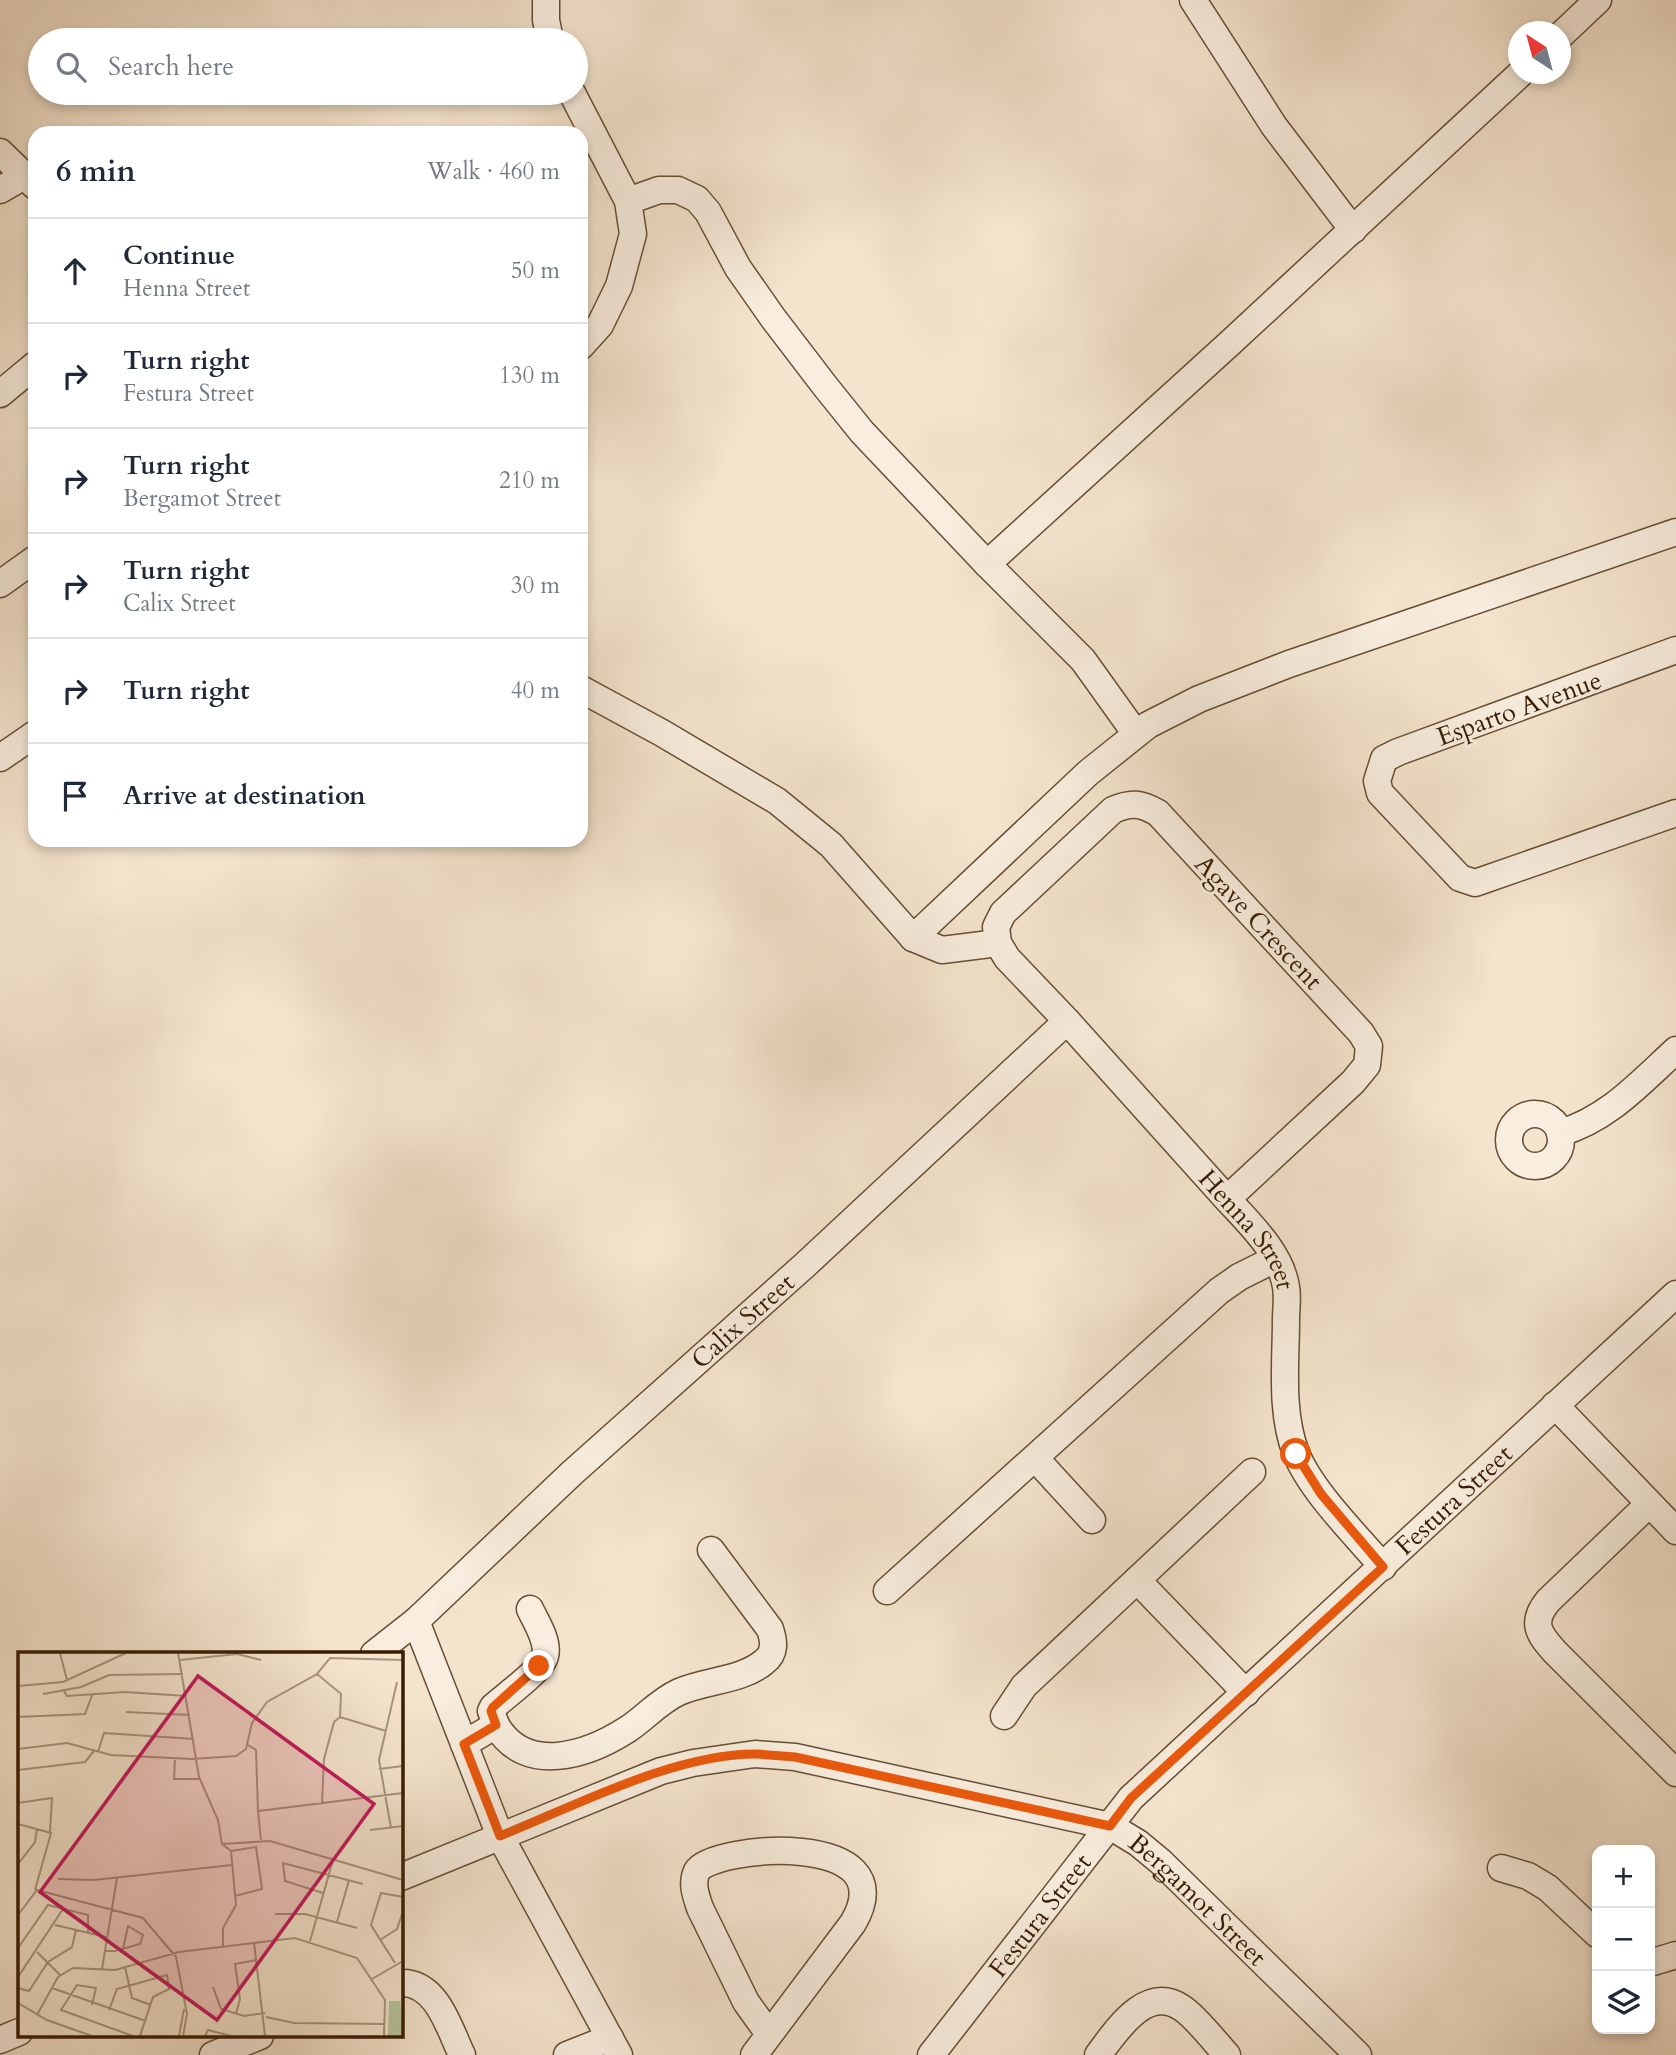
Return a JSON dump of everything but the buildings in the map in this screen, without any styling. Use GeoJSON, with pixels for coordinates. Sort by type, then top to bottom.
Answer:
{"type":"FeatureCollection","features":[{"type":"Feature","properties":{"kind":"street"},"geometry":{"type":"LineString","coordinates":[[546,0],[548,28]]}},
{"type":"Feature","properties":{"kind":"street"},"geometry":{"type":"LineString","coordinates":[[1193,0],[1274,126],[1353,230]]}},
{"type":"Feature","properties":{"kind":"street"},"geometry":{"type":"LineString","coordinates":[[1571,26],[1598,0]]}},
{"type":"Feature","properties":{"kind":"street"},"geometry":{"type":"LineString","coordinates":[[987,564],[1509,84]]}},
{"type":"Feature","properties":{"kind":"street"},"geometry":{"type":"LineString","coordinates":[[578,105],[628,201],[633,234],[618,286],[600,325],[588,338]]}},
{"type":"Feature","properties":{"kind":"street"},"geometry":{"type":"LineString","coordinates":[[0,152],[28,179]]}},
{"type":"Feature","properties":{"kind":"street"},"geometry":{"type":"LineString","coordinates":[[0,190],[28,182]]}},
{"type":"Feature","properties":{"kind":"street"},"geometry":{"type":"LineString","coordinates":[[628,201],[659,190],[678,190],[697,199],[708,212],[738,268],[773,318],[862,432],[987,564],[1083,660],[1136,734]]}},
{"type":"Feature","properties":{"kind":"street"},"geometry":{"type":"LineString","coordinates":[[0,394],[28,371]]}},
{"type":"Feature","properties":{"kind":"street"},"geometry":{"type":"LineString","coordinates":[[913,938],[1088,774],[1148,725],[1199,699],[1289,664],[1675,537]]}},
{"type":"Feature","properties":{"kind":"street"},"geometry":{"type":"LineString","coordinates":[[0,584],[28,564]]}},
{"type":"Feature","properties":{"kind":"street","name":"Esparto Avenue"},"geometry":{"type":"LineString","coordinates":[[1676,650],[1398,752],[1384,759],[1377,781],[1380,793],[1460,878],[1475,883],[1676,813]]}},
{"type":"Feature","properties":{"kind":"street"},"geometry":{"type":"LineString","coordinates":[[588,693],[778,801],[831,845],[913,938],[942,950],[998,943]]}},
{"type":"Feature","properties":{"kind":"street"},"geometry":{"type":"LineString","coordinates":[[0,758],[28,739]]}},
{"type":"Feature","properties":{"kind":"street","name":"Agave Crescent"},"geometry":{"type":"LineString","coordinates":[[998,943],[996,927],[1003,913],[1113,810],[1126,804],[1137,803],[1158,813],[1361,1033],[1370,1046],[1367,1065],[1353,1082],[1227,1199]]}},
{"type":"Feature","properties":{"kind":"street","name":"Henna Street"},"geometry":{"type":"LineString","coordinates":[[998,943],[1007,958],[1252,1226],[1275,1259],[1286,1287],[1287,1393],[1290,1432],[1296,1454],[1321,1494],[1383,1567]]}},
{"type":"Feature","properties":{"kind":"street","name":"Calix Street"},"geometry":{"type":"LineString","coordinates":[[377,1652],[416,1621],[572,1473],[805,1265],[1067,1021]]}},
{"type":"Feature","properties":{"kind":"street"},"geometry":{"type":"LineString","coordinates":[[1560,1133],[1582,1126],[1602,1115],[1676,1050]]}},
{"type":"Feature","properties":{"kind":"street"},"geometry":{"type":"LineString","coordinates":[[887,1591],[1219,1292],[1238,1277],[1275,1259]]}},
{"type":"Feature","properties":{"kind":"street","name":"Festura Street"},"geometry":{"type":"LineString","coordinates":[[931,2055],[1131,1798],[1676,1294]]}},
{"type":"Feature","properties":{"kind":"street"},"geometry":{"type":"LineString","coordinates":[[1555,1405],[1676,1531]]}},
{"type":"Feature","properties":{"kind":"street"},"geometry":{"type":"LineString","coordinates":[[1035,1458],[1092,1520]]}},
{"type":"Feature","properties":{"kind":"street"},"geometry":{"type":"LineString","coordinates":[[1004,1716],[1024,1686],[1252,1472]]}},
{"type":"Feature","properties":{"kind":"street"},"geometry":{"type":"LineString","coordinates":[[1648,1504],[1548,1601],[1537,1618],[1537,1625],[1542,1638],[1555,1652],[1676,1773]]}},
{"type":"Feature","properties":{"kind":"street"},"geometry":{"type":"LineString","coordinates":[[530,1609],[545,1642],[545,1656],[539,1666],[491,1711],[496,1725],[516,1746],[528,1754],[545,1757],[573,1754],[628,1729],[678,1692],[748,1672],[764,1663],[772,1654],[774,1640],[770,1629],[711,1550]]}},
{"type":"Feature","properties":{"kind":"street"},"geometry":{"type":"LineString","coordinates":[[1137,1580],[1246,1693]]}},
{"type":"Feature","properties":{"kind":"street"},"geometry":{"type":"LineString","coordinates":[[416,1621],[500,1836],[615,2046],[568,2055]]}},
{"type":"Feature","properties":{"kind":"street"},"geometry":{"type":"LineString","coordinates":[[464,1744],[496,1725]]}},
{"type":"Feature","properties":{"kind":"street","name":"Bergamot Street"},"geometry":{"type":"LineString","coordinates":[[402,1877],[662,1770],[755,1754],[795,1757],[1110,1826],[1138,1843],[1161,1862],[1357,2055]]}},
{"type":"Feature","properties":{"kind":"street"},"geometry":{"type":"LineString","coordinates":[[748,1853],[813,1853],[837,1859],[852,1868],[862,1879],[865,1892],[861,1910],[761,2045],[746,2002],[694,1892],[698,1870],[706,1863],[748,1853]]}},
{"type":"Feature","properties":{"kind":"street"},"geometry":{"type":"LineString","coordinates":[[1501,1868],[1528,1876],[1548,1888],[1592,1929]]}},
{"type":"Feature","properties":{"kind":"street"},"geometry":{"type":"LineString","coordinates":[[1655,1961],[1676,1955]]}},
{"type":"Feature","properties":{"kind":"street"},"geometry":{"type":"LineString","coordinates":[[402,1983],[416,1985],[439,2004],[462,2055]]}},
{"type":"Feature","properties":{"kind":"street"},"geometry":{"type":"LineString","coordinates":[[1098,2055],[1123,2022],[1135,2011],[1149,2003],[1164,2000],[1182,2008],[1227,2055]]}},
{"type":"Feature","properties":{"kind":"street"},"geometry":{"type":"LineString","coordinates":[[0,2040],[18,2032]]}},
{"type":"Feature","properties":{"kind":"street"},"geometry":{"type":"LineString","coordinates":[[215,2054],[255,2038]]}},
{"type":"Feature","properties":{"kind":"route"},"geometry":{"type":"LineString","coordinates":[[539,1666],[493,1707],[492,1718],[496,1725],[464,1744],[500,1836],[662,1770],[755,1754],[795,1757],[1110,1826],[1131,1798],[1383,1567],[1321,1494],[1296,1454]]}}]}
